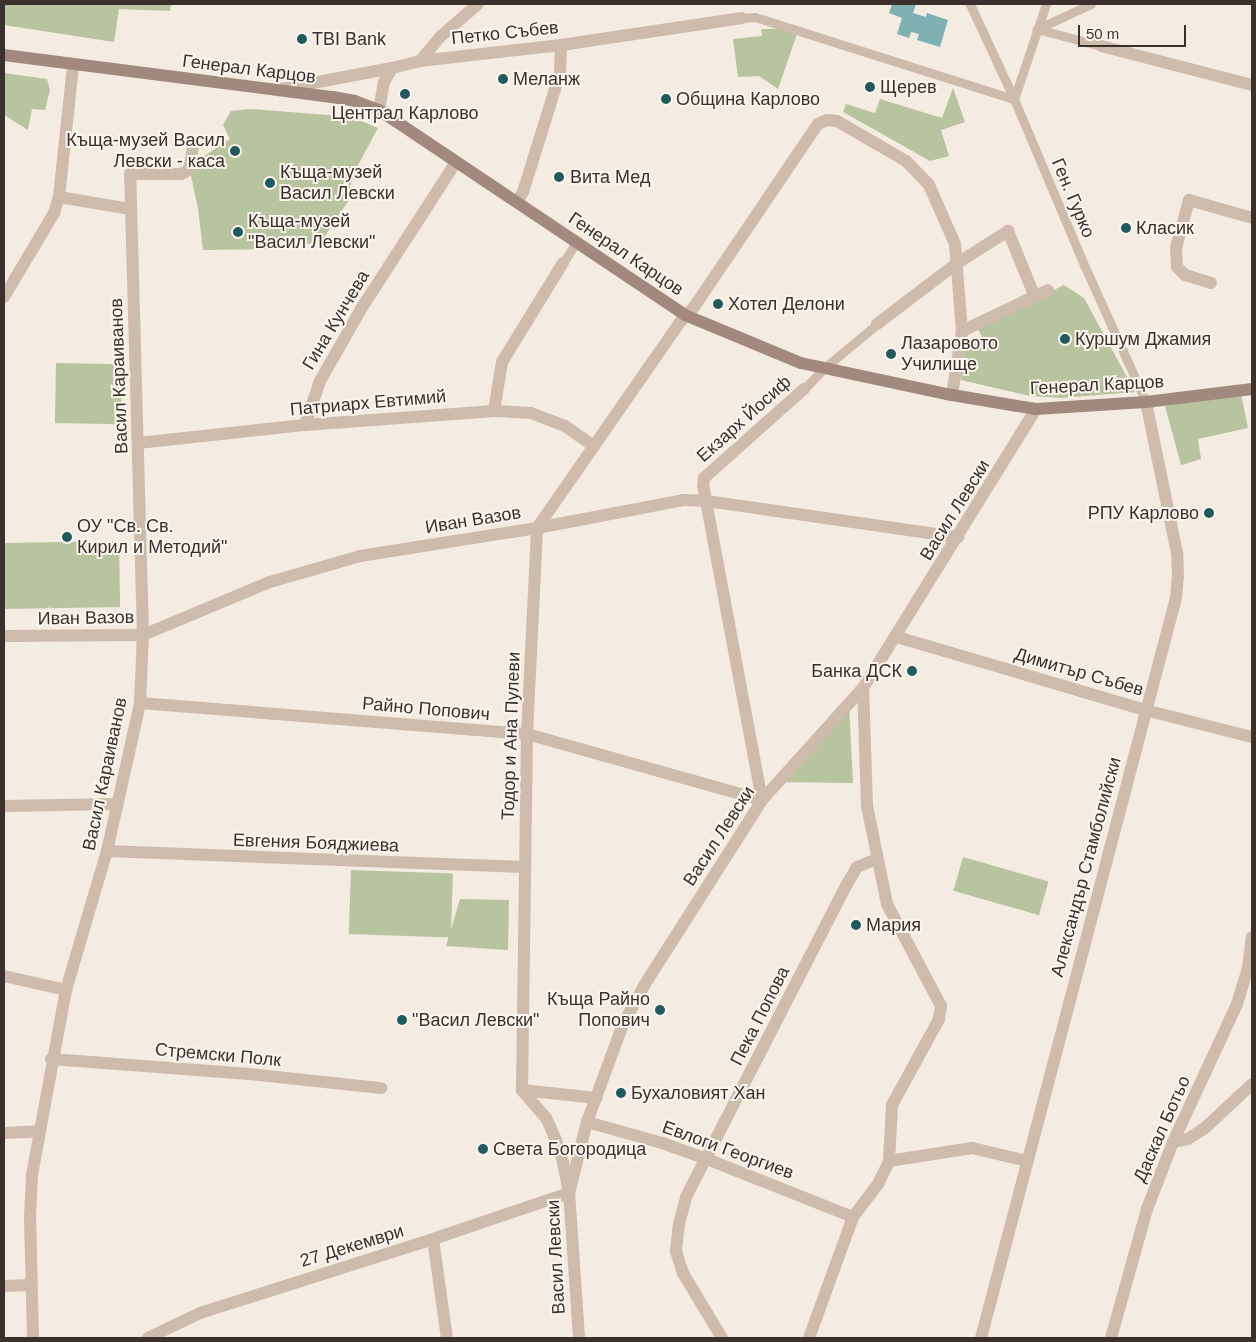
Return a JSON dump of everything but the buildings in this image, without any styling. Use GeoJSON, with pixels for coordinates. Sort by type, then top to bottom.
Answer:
{"type":"FeatureCollection","features":[{"type":"Feature","properties":{"kind":"main road","name":"Генерал Карцов"},"geometry":{"type":"LineString","coordinates":[[4,55],[333,97],[355,101],[379,110],[685,315],[771,352],[823,369],[952,395],[1036,409],[1146,402],[1252,389]]}},
{"type":"Feature","properties":{"kind":"street"},"geometry":{"type":"LineString","coordinates":[[420,61],[440,37],[478,4]]}},
{"type":"Feature","properties":{"kind":"street","name":"Ген. Гурко"},"geometry":{"type":"LineString","coordinates":[[970,4],[1014,99],[1085,267],[1146,402]]}},
{"type":"Feature","properties":{"kind":"street"},"geometry":{"type":"LineString","coordinates":[[742,18],[754,17],[761,19],[1014,99],[1046,4]]}},
{"type":"Feature","properties":{"kind":"street"},"geometry":{"type":"LineString","coordinates":[[1037,29],[1091,4]]}},
{"type":"Feature","properties":{"kind":"street","name":"Петко Събев"},"geometry":{"type":"LineString","coordinates":[[274,90],[420,61],[562,45],[742,18]]}},
{"type":"Feature","properties":{"kind":"street"},"geometry":{"type":"LineString","coordinates":[[1037,29],[1252,85]]}},
{"type":"Feature","properties":{"kind":"street"},"geometry":{"type":"LineString","coordinates":[[517,202],[523,192],[560,73],[562,45]]}},
{"type":"Feature","properties":{"kind":"street"},"geometry":{"type":"LineString","coordinates":[[4,297],[54,213],[59,196],[73,65]]}},
{"type":"Feature","properties":{"kind":"street"},"geometry":{"type":"LineString","coordinates":[[379,110],[384,82],[392,68]]}},
{"type":"Feature","properties":{"kind":"street"},"geometry":{"type":"LineString","coordinates":[[537,528],[685,315],[694,306],[818,124],[827,120],[837,121],[906,161],[929,185],[955,244],[962,331],[952,395]]}},
{"type":"Feature","properties":{"kind":"street","name":"Васил Караиванов"},"geometry":{"type":"LineString","coordinates":[[33,1338],[31,1184],[51,1059],[66,990],[107,851],[140,703],[143,635],[130,174],[181,174],[187,171],[190,166],[193,148]]}},
{"type":"Feature","properties":{"kind":"street","name":"Гина Кунчева"},"geometry":{"type":"LineString","coordinates":[[305,425],[320,381],[362,309],[456,162]]}},
{"type":"Feature","properties":{"kind":"street"},"geometry":{"type":"LineString","coordinates":[[59,196],[131,209]]}},
{"type":"Feature","properties":{"kind":"street"},"geometry":{"type":"LineString","coordinates":[[1211,283],[1185,275],[1177,267],[1176,248],[1189,200],[1252,218]]}},
{"type":"Feature","properties":{"kind":"street","name":"Екзарх Йосиф"},"geometry":{"type":"LineString","coordinates":[[762,800],[703,486],[704,478],[804,389],[823,369],[877,324],[956,264],[1008,231],[1035,297]]}},
{"type":"Feature","properties":{"kind":"street"},"geometry":{"type":"LineString","coordinates":[[494,411],[502,362],[576,242]]}},
{"type":"Feature","properties":{"kind":"street"},"geometry":{"type":"LineString","coordinates":[[962,331],[1048,290]]}},
{"type":"Feature","properties":{"kind":"street","name":"Александър Стамболийски"},"geometry":{"type":"LineString","coordinates":[[981,1338],[1176,598],[1178,576],[1177,553],[1146,402]]}},
{"type":"Feature","properties":{"kind":"street","name":"Васил Левски"},"geometry":{"type":"LineString","coordinates":[[579,1338],[569,1193],[587,1122],[623,1024],[644,984],[762,800],[863,688],[897,637],[1036,409]]}},
{"type":"Feature","properties":{"kind":"street","name":"Патриарх Евтимий"},"geometry":{"type":"LineString","coordinates":[[138,443],[305,425],[494,411],[531,414],[565,426],[594,446]]}},
{"type":"Feature","properties":{"kind":"street","name":"Иван Вазов"},"geometry":{"type":"LineString","coordinates":[[4,636],[143,635],[270,582],[360,556],[537,528],[684,500],[707,501],[958,537]]}},
{"type":"Feature","properties":{"kind":"street","name":"Тодор и Ана Пулеви"},"geometry":{"type":"LineString","coordinates":[[522,1090],[527,734],[537,528]]}},
{"type":"Feature","properties":{"kind":"street","name":"Димитър Събев"},"geometry":{"type":"LineString","coordinates":[[897,637],[1145,710],[1252,737]]}},
{"type":"Feature","properties":{"kind":"street"},"geometry":{"type":"LineString","coordinates":[[809,1338],[854,1217],[878,1184],[889,1161],[892,1105],[939,1019],[942,1006],[887,904],[867,799],[863,688]]}},
{"type":"Feature","properties":{"kind":"street","name":"Райно Попович"},"geometry":{"type":"LineString","coordinates":[[140,703],[527,734],[762,800]]}},
{"type":"Feature","properties":{"kind":"street"},"geometry":{"type":"LineString","coordinates":[[4,806],[118,804]]}},
{"type":"Feature","properties":{"kind":"street","name":"Евгения Бояджиева"},"geometry":{"type":"LineString","coordinates":[[107,851],[524,868]]}},
{"type":"Feature","properties":{"kind":"street","name":"Пека Попова"},"geometry":{"type":"LineString","coordinates":[[722,1338],[683,1273],[676,1251],[679,1224],[686,1196],[707,1159],[846,886],[857,867],[877,859]]}},
{"type":"Feature","properties":{"kind":"street","name":"Даскал Ботьо"},"geometry":{"type":"LineString","coordinates":[[1111,1338],[1147,1208],[1173,1142],[1237,1004],[1248,968],[1252,937]]}},
{"type":"Feature","properties":{"kind":"street"},"geometry":{"type":"LineString","coordinates":[[4,976],[66,990]]}},
{"type":"Feature","properties":{"kind":"street","name":"Стремски Полк"},"geometry":{"type":"LineString","coordinates":[[51,1059],[249,1074],[381,1088]]}},
{"type":"Feature","properties":{"kind":"street"},"geometry":{"type":"LineString","coordinates":[[1173,1142],[1188,1139],[1205,1128],[1252,1084]]}},
{"type":"Feature","properties":{"kind":"street"},"geometry":{"type":"LineString","coordinates":[[522,1090],[597,1098]]}},
{"type":"Feature","properties":{"kind":"street"},"geometry":{"type":"LineString","coordinates":[[522,1090],[546,1118],[563,1162],[569,1193]]}},
{"type":"Feature","properties":{"kind":"street","name":"Евлоги Георгиев"},"geometry":{"type":"LineString","coordinates":[[587,1122],[662,1143],[707,1159],[854,1217]]}},
{"type":"Feature","properties":{"kind":"street"},"geometry":{"type":"LineString","coordinates":[[4,1133],[39,1131]]}},
{"type":"Feature","properties":{"kind":"street"},"geometry":{"type":"LineString","coordinates":[[889,1161],[972,1148],[1027,1161]]}},
{"type":"Feature","properties":{"kind":"street","name":"27 Декември"},"geometry":{"type":"LineString","coordinates":[[148,1338],[200,1313],[433,1239],[569,1193]]}},
{"type":"Feature","properties":{"kind":"street"},"geometry":{"type":"LineString","coordinates":[[433,1239],[447,1338]]}},
{"type":"Feature","properties":{"kind":"street"},"geometry":{"type":"LineString","coordinates":[[4,1286],[31,1285]]}},
{"type":"Feature","properties":{"kind":"green space"},"geometry":{"type":"Polygon","coordinates":[[[4,4],[171,4],[170,11],[119,9],[114,42],[4,25],[4,4]]]}},
{"type":"Feature","properties":{"kind":"green space"},"geometry":{"type":"Polygon","coordinates":[[[761,29],[782,29],[797,34],[778,89],[759,76],[738,77],[733,39],[762,36],[761,29]]]}},
{"type":"Feature","properties":{"kind":"green space"},"geometry":{"type":"Polygon","coordinates":[[[4,73],[47,79],[50,90],[45,110],[32,109],[28,130],[4,115],[4,73]]]}},
{"type":"Feature","properties":{"kind":"green space"},"geometry":{"type":"Polygon","coordinates":[[[953,88],[965,122],[941,130],[949,156],[930,161],[843,112],[846,104],[875,113],[880,99],[942,118],[953,88]]]}},
{"type":"Feature","properties":{"kind":"green space"},"geometry":{"type":"Polygon","coordinates":[[[250,109],[341,116],[359,120],[378,128],[357,167],[350,186],[349,200],[321,242],[274,249],[203,250],[198,209],[189,166],[230,139],[223,125],[231,111],[250,109]]]}},
{"type":"Feature","properties":{"kind":"green space"},"geometry":{"type":"Polygon","coordinates":[[[1064,285],[1084,298],[1135,392],[1061,398],[1030,396],[961,380],[963,348],[984,340],[977,328],[1064,285]]]}},
{"type":"Feature","properties":{"kind":"green space"},"geometry":{"type":"Polygon","coordinates":[[[56,363],[122,364],[121,424],[55,423],[56,363]]]}},
{"type":"Feature","properties":{"kind":"green space"},"geometry":{"type":"Polygon","coordinates":[[[1241,394],[1248,428],[1198,439],[1201,459],[1181,465],[1165,406],[1241,394]]]}},
{"type":"Feature","properties":{"kind":"green space"},"geometry":{"type":"Polygon","coordinates":[[[119,541],[120,607],[5,609],[4,543],[119,541]]]}},
{"type":"Feature","properties":{"kind":"green space"},"geometry":{"type":"Polygon","coordinates":[[[849,703],[853,783],[778,782],[849,703]]]}},
{"type":"Feature","properties":{"kind":"green space"},"geometry":{"type":"Polygon","coordinates":[[[963,857],[1049,882],[1039,915],[953,891],[963,857]]]}},
{"type":"Feature","properties":{"kind":"green space"},"geometry":{"type":"Polygon","coordinates":[[[351,870],[453,874],[451,938],[349,934],[351,870]]]}},
{"type":"Feature","properties":{"kind":"green space"},"geometry":{"type":"Polygon","coordinates":[[[460,899],[509,900],[508,950],[446,946],[460,899]]]}},
{"type":"Feature","properties":{"kind":"water"},"geometry":{"type":"Polygon","coordinates":[[[892,4],[916,4],[913,13],[926,17],[927,13],[948,20],[940,47],[917,40],[919,34],[911,32],[909,38],[897,34],[902,18],[889,13],[892,4]]]}},
{"type":"Feature","properties":{"kind":"place","name":"TBI Bank"},"geometry":{"type":"Point","coordinates":[302,39]}},
{"type":"Feature","properties":{"kind":"place","name":"Меланж"},"geometry":{"type":"Point","coordinates":[503,79]}},
{"type":"Feature","properties":{"kind":"place","name":"Щерев"},"geometry":{"type":"Point","coordinates":[870,87]}},
{"type":"Feature","properties":{"kind":"place","name":"Централ Карлово"},"geometry":{"type":"Point","coordinates":[405,94]}},
{"type":"Feature","properties":{"kind":"place","name":"Община Карлово"},"geometry":{"type":"Point","coordinates":[666,99]}},
{"type":"Feature","properties":{"kind":"place","name":"Къща-музей Васил Левски - каса"},"geometry":{"type":"Point","coordinates":[235,151]}},
{"type":"Feature","properties":{"kind":"place","name":"Вита Мед"},"geometry":{"type":"Point","coordinates":[559,177]}},
{"type":"Feature","properties":{"kind":"place","name":"Къща-музей Васил Левски"},"geometry":{"type":"Point","coordinates":[270,183]}},
{"type":"Feature","properties":{"kind":"place","name":"Класик"},"geometry":{"type":"Point","coordinates":[1126,228]}},
{"type":"Feature","properties":{"kind":"place","name":"Къща-музей \"Васил Левски\""},"geometry":{"type":"Point","coordinates":[238,232]}},
{"type":"Feature","properties":{"kind":"place","name":"Хотел Делони"},"geometry":{"type":"Point","coordinates":[718,304]}},
{"type":"Feature","properties":{"kind":"place","name":"Куршум Джамия"},"geometry":{"type":"Point","coordinates":[1065,339]}},
{"type":"Feature","properties":{"kind":"place","name":"Лазаровото Училище"},"geometry":{"type":"Point","coordinates":[891,354]}},
{"type":"Feature","properties":{"kind":"place","name":"РПУ Карлово"},"geometry":{"type":"Point","coordinates":[1209,513]}},
{"type":"Feature","properties":{"kind":"place","name":"ОУ \"Св. Св. Кирил и Методий\""},"geometry":{"type":"Point","coordinates":[67,537]}},
{"type":"Feature","properties":{"kind":"place","name":"Банка ДСК"},"geometry":{"type":"Point","coordinates":[912,671]}},
{"type":"Feature","properties":{"kind":"place","name":"Мария"},"geometry":{"type":"Point","coordinates":[856,925]}},
{"type":"Feature","properties":{"kind":"place","name":"Къща Райно Попович"},"geometry":{"type":"Point","coordinates":[660,1010]}},
{"type":"Feature","properties":{"kind":"place","name":"\"Васил Левски\""},"geometry":{"type":"Point","coordinates":[402,1020]}},
{"type":"Feature","properties":{"kind":"place","name":"Бухаловият Хан"},"geometry":{"type":"Point","coordinates":[621,1093]}},
{"type":"Feature","properties":{"kind":"place","name":"Света Богородица"},"geometry":{"type":"Point","coordinates":[483,1149]}}]}
